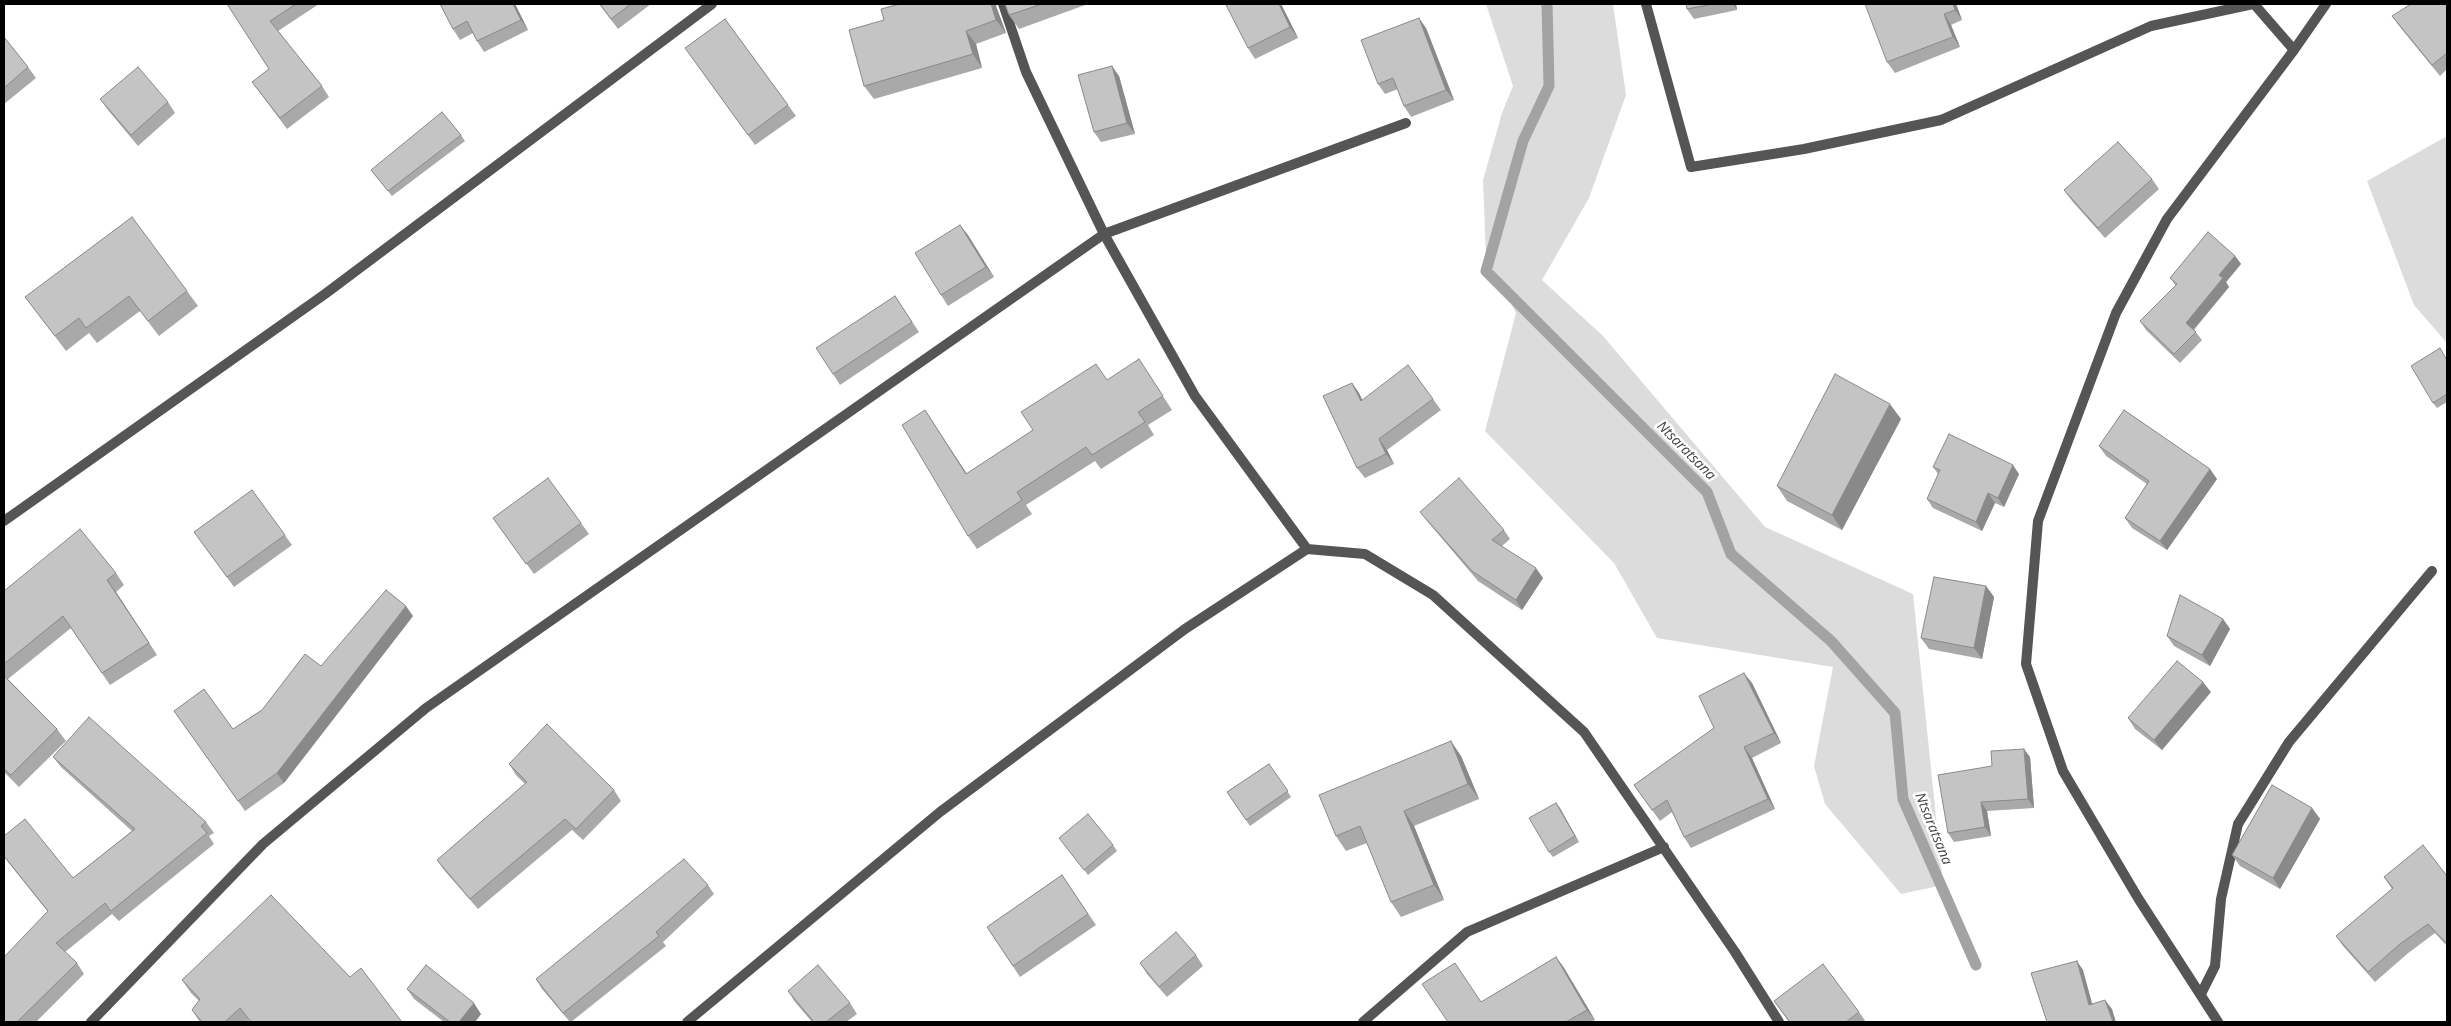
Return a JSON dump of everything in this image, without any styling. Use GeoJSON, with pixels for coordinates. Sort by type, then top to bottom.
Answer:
{"type":"FeatureCollection","features":[{"type":"Feature","properties":{"kind":"street"},"geometry":{"type":"LineString","coordinates":[[4,521],[325,294],[712,4]]}},
{"type":"Feature","properties":{"kind":"street"},"geometry":{"type":"LineString","coordinates":[[1003,4],[1026,72],[1104,234],[1196,396],[1307,548]]}},
{"type":"Feature","properties":{"kind":"street"},"geometry":{"type":"LineString","coordinates":[[1646,4],[1691,166],[1804,149],[1941,120],[2151,26],[2254,4],[2294,50]]}},
{"type":"Feature","properties":{"kind":"street"},"geometry":{"type":"LineString","coordinates":[[2218,1022],[2138,898],[2063,771],[2026,664],[2038,521],[2116,313],[2167,219],[2294,50],[2326,4]]}},
{"type":"Feature","properties":{"kind":"street"},"geometry":{"type":"LineString","coordinates":[[91,1022],[263,844],[426,708],[1104,234],[1406,123]]}},
{"type":"Feature","properties":{"kind":"street"},"geometry":{"type":"LineString","coordinates":[[687,1022],[940,812],[1186,630],[1307,548],[1365,554],[1433,595],[1584,732],[1664,847],[1779,1022]]}},
{"type":"Feature","properties":{"kind":"street"},"geometry":{"type":"LineString","coordinates":[[2201,994],[2215,966],[2221,899],[2238,824],[2289,742],[2432,571]]}},
{"type":"Feature","properties":{"kind":"street"},"geometry":{"type":"LineString","coordinates":[[1363,1022],[1467,932],[1664,847]]}},
{"type":"Feature","properties":{"kind":"shaded area"},"geometry":{"type":"Polygon","coordinates":[[[1486,4],[1613,4],[1626,95],[1589,198],[1542,280],[1603,336],[1765,527],[1913,594],[1943,885],[1901,894],[1825,804],[1814,766],[1833,667],[1657,638],[1614,563],[1485,431],[1516,313],[1486,257],[1483,180],[1502,113],[1513,86],[1486,4]]]}},
{"type":"Feature","properties":{"kind":"shaded area"},"geometry":{"type":"Polygon","coordinates":[[[2447,136],[2447,343],[2414,305],[2367,181],[2447,136]]]}},
{"type":"Feature","properties":{"kind":"building"},"geometry":{"type":"Polygon","coordinates":[[[227,4],[296,4],[270,21],[322,86],[280,118],[252,82],[269,69],[227,4]]]}},
{"type":"Feature","properties":{"kind":"building"},"geometry":{"type":"Polygon","coordinates":[[[440,4],[513,4],[521,20],[477,41],[467,21],[453,29],[440,4]]]}},
{"type":"Feature","properties":{"kind":"building"},"geometry":{"type":"Polygon","coordinates":[[[600,4],[631,4],[611,19],[600,4]]]}},
{"type":"Feature","properties":{"kind":"building"},"geometry":{"type":"Polygon","coordinates":[[[900,4],[991,4],[996,20],[966,31],[973,54],[864,86],[849,30],[884,20],[881,9],[900,4]]]}},
{"type":"Feature","properties":{"kind":"building"},"geometry":{"type":"Polygon","coordinates":[[[1005,4],[1042,4],[1009,15],[1005,4]]]}},
{"type":"Feature","properties":{"kind":"building"},"geometry":{"type":"Polygon","coordinates":[[[1279,4],[1290,27],[1248,48],[1226,5],[1279,4]]]}},
{"type":"Feature","properties":{"kind":"building"},"geometry":{"type":"Polygon","coordinates":[[[1686,4],[1713,4],[1687,9],[1686,4]]]}},
{"type":"Feature","properties":{"kind":"building"},"geometry":{"type":"Polygon","coordinates":[[[1865,4],[1953,4],[1955,10],[1944,14],[1953,37],[1887,62],[1865,4]]]}},
{"type":"Feature","properties":{"kind":"building"},"geometry":{"type":"Polygon","coordinates":[[[2411,4],[2447,4],[2447,53],[2432,65],[2392,16],[2411,4]]]}},
{"type":"Feature","properties":{"kind":"building"},"geometry":{"type":"Polygon","coordinates":[[[1419,18],[1446,90],[1404,106],[1393,78],[1378,84],[1361,40],[1419,18]]]}},
{"type":"Feature","properties":{"kind":"building"},"geometry":{"type":"Polygon","coordinates":[[[725,19],[788,105],[748,135],[685,48],[725,19]]]}},
{"type":"Feature","properties":{"kind":"building"},"geometry":{"type":"Polygon","coordinates":[[[4,37],[28,67],[4,88],[4,37]]]}},
{"type":"Feature","properties":{"kind":"building"},"geometry":{"type":"Polygon","coordinates":[[[1112,66],[1127,123],[1094,132],[1078,75],[1112,66]]]}},
{"type":"Feature","properties":{"kind":"building"},"geometry":{"type":"Polygon","coordinates":[[[138,67],[168,102],[131,135],[100,99],[138,67]]]}},
{"type":"Feature","properties":{"kind":"building"},"geometry":{"type":"Polygon","coordinates":[[[442,112],[461,135],[388,191],[371,170],[442,112]]]}},
{"type":"Feature","properties":{"kind":"building"},"geometry":{"type":"Polygon","coordinates":[[[2118,142],[2152,179],[2098,228],[2064,190],[2118,142]]]}},
{"type":"Feature","properties":{"kind":"building"},"geometry":{"type":"Polygon","coordinates":[[[132,217],[187,291],[148,321],[129,296],[86,328],[79,318],[55,336],[25,297],[132,217]]]}},
{"type":"Feature","properties":{"kind":"building"},"geometry":{"type":"Polygon","coordinates":[[[960,225],[986,267],[941,295],[915,253],[960,225]]]}},
{"type":"Feature","properties":{"kind":"building"},"geometry":{"type":"Polygon","coordinates":[[[2208,232],[2235,256],[2219,275],[2223,278],[2186,323],[2196,332],[2174,354],[2140,321],[2177,284],[2170,278],[2208,232]]]}},
{"type":"Feature","properties":{"kind":"building"},"geometry":{"type":"Polygon","coordinates":[[[895,296],[912,322],[833,374],[816,348],[895,296]]]}},
{"type":"Feature","properties":{"kind":"building"},"geometry":{"type":"Polygon","coordinates":[[[2440,348],[2447,360],[2447,394],[2433,403],[2411,366],[2440,348]]]}},
{"type":"Feature","properties":{"kind":"building"},"geometry":{"type":"Polygon","coordinates":[[[1139,359],[1163,396],[1138,412],[1145,422],[1092,455],[1086,447],[1017,492],[1022,500],[968,536],[902,425],[925,410],[966,474],[1033,430],[1021,412],[1096,364],[1107,380],[1139,359]]]}},
{"type":"Feature","properties":{"kind":"building"},"geometry":{"type":"Polygon","coordinates":[[[1408,365],[1433,399],[1379,439],[1386,454],[1357,468],[1323,396],[1352,383],[1361,401],[1408,365]]]}},
{"type":"Feature","properties":{"kind":"building"},"geometry":{"type":"Polygon","coordinates":[[[1835,374],[1890,404],[1832,515],[1777,486],[1835,374]]]}},
{"type":"Feature","properties":{"kind":"building"},"geometry":{"type":"Polygon","coordinates":[[[2124,410],[2210,469],[2160,541],[2125,518],[2149,481],[2099,446],[2124,410]]]}},
{"type":"Feature","properties":{"kind":"building"},"geometry":{"type":"Polygon","coordinates":[[[1949,434],[2013,465],[1998,498],[1988,493],[1976,522],[1927,499],[1940,470],[1933,467],[1949,434]]]}},
{"type":"Feature","properties":{"kind":"building"},"geometry":{"type":"Polygon","coordinates":[[[548,478],[581,523],[526,564],[493,518],[548,478]]]}},
{"type":"Feature","properties":{"kind":"building"},"geometry":{"type":"Polygon","coordinates":[[[1459,478],[1504,530],[1492,540],[1536,568],[1516,600],[1472,571],[1420,512],[1459,478]]]}},
{"type":"Feature","properties":{"kind":"building"},"geometry":{"type":"Polygon","coordinates":[[[252,490],[285,535],[227,577],[194,532],[252,490]]]}},
{"type":"Feature","properties":{"kind":"building"},"geometry":{"type":"Polygon","coordinates":[[[80,529],[116,573],[107,580],[149,643],[102,673],[63,616],[4,664],[4,591],[80,529]]]}},
{"type":"Feature","properties":{"kind":"building"},"geometry":{"type":"Polygon","coordinates":[[[1934,577],[1986,586],[1974,648],[1921,638],[1934,577]]]}},
{"type":"Feature","properties":{"kind":"building"},"geometry":{"type":"Polygon","coordinates":[[[386,590],[406,606],[277,773],[238,801],[174,711],[204,689],[233,729],[262,710],[305,654],[321,666],[386,590]]]}},
{"type":"Feature","properties":{"kind":"building"},"geometry":{"type":"Polygon","coordinates":[[[2180,595],[2223,619],[2202,655],[2167,636],[2180,595]]]}},
{"type":"Feature","properties":{"kind":"building"},"geometry":{"type":"Polygon","coordinates":[[[2177,661],[2203,682],[2154,740],[2128,718],[2177,661]]]}},
{"type":"Feature","properties":{"kind":"building"},"geometry":{"type":"Polygon","coordinates":[[[1744,673],[1774,733],[1744,747],[1768,799],[1684,837],[1667,800],[1652,810],[1634,785],[1714,728],[1699,696],[1744,673]]]}},
{"type":"Feature","properties":{"kind":"building"},"geometry":{"type":"Polygon","coordinates":[[[4,676],[57,729],[11,775],[4,769],[4,676]]]}},
{"type":"Feature","properties":{"kind":"building"},"geometry":{"type":"Polygon","coordinates":[[[89,717],[206,822],[201,826],[207,833],[111,911],[105,903],[56,943],[77,963],[17,1022],[4,1022],[4,957],[48,911],[4,856],[4,836],[25,819],[73,878],[135,829],[53,757],[89,717]]]}},
{"type":"Feature","properties":{"kind":"building"},"geometry":{"type":"Polygon","coordinates":[[[547,724],[614,790],[576,829],[565,819],[470,899],[437,860],[527,782],[509,764],[547,724]]]}},
{"type":"Feature","properties":{"kind":"building"},"geometry":{"type":"Polygon","coordinates":[[[1451,741],[1468,784],[1404,811],[1434,885],[1391,902],[1360,826],[1336,836],[1319,795],[1451,741]]]}},
{"type":"Feature","properties":{"kind":"building"},"geometry":{"type":"Polygon","coordinates":[[[2024,749],[2028,799],[1981,802],[1985,827],[1948,833],[1938,775],[1992,766],[1991,751],[2024,749]]]}},
{"type":"Feature","properties":{"kind":"building"},"geometry":{"type":"Polygon","coordinates":[[[1269,764],[1288,791],[1246,820],[1227,792],[1269,764]]]}},
{"type":"Feature","properties":{"kind":"building"},"geometry":{"type":"Polygon","coordinates":[[[2272,785],[2312,808],[2273,878],[2232,855],[2272,785]]]}},
{"type":"Feature","properties":{"kind":"building"},"geometry":{"type":"Polygon","coordinates":[[[1556,803],[1575,836],[1549,852],[1529,818],[1556,803]]]}},
{"type":"Feature","properties":{"kind":"building"},"geometry":{"type":"Polygon","coordinates":[[[1088,814],[1113,845],[1084,870],[1059,838],[1088,814]]]}},
{"type":"Feature","properties":{"kind":"building"},"geometry":{"type":"Polygon","coordinates":[[[2423,845],[2447,876],[2447,944],[2428,924],[2400,944],[2368,972],[2336,936],[2393,888],[2384,877],[2423,845]]]}},
{"type":"Feature","properties":{"kind":"building"},"geometry":{"type":"Polygon","coordinates":[[[684,859],[708,885],[656,932],[659,936],[563,1013],[536,979],[684,859]]]}},
{"type":"Feature","properties":{"kind":"building"},"geometry":{"type":"Polygon","coordinates":[[[1062,875],[1088,914],[1013,966],[987,927],[1062,875]]]}},
{"type":"Feature","properties":{"kind":"building"},"geometry":{"type":"Polygon","coordinates":[[[271,895],[350,977],[361,968],[402,1022],[251,1022],[240,1008],[225,1022],[202,1022],[192,1010],[200,999],[182,980],[271,895]]]}},
{"type":"Feature","properties":{"kind":"building"},"geometry":{"type":"Polygon","coordinates":[[[1176,932],[1196,955],[1159,987],[1140,963],[1176,932]]]}},
{"type":"Feature","properties":{"kind":"building"},"geometry":{"type":"Polygon","coordinates":[[[1556,957],[1587,1010],[1566,1022],[1448,1022],[1422,984],[1455,963],[1481,1002],[1556,957]]]}},
{"type":"Feature","properties":{"kind":"building"},"geometry":{"type":"Polygon","coordinates":[[[2077,961],[2089,1005],[2105,1000],[2113,1022],[2047,1022],[2031,973],[2077,961]]]}},
{"type":"Feature","properties":{"kind":"building"},"geometry":{"type":"Polygon","coordinates":[[[1823,964],[1859,1012],[1846,1022],[1790,1022],[1774,1001],[1823,964]]]}},
{"type":"Feature","properties":{"kind":"building"},"geometry":{"type":"Polygon","coordinates":[[[426,965],[474,1003],[459,1022],[450,1022],[407,989],[426,965]]]}},
{"type":"Feature","properties":{"kind":"building"},"geometry":{"type":"Polygon","coordinates":[[[818,965],[850,1003],[826,1022],[814,1022],[788,991],[818,965]]]}},
{"type":"Feature","properties":{"kind":"waterway","name":"Ntsaratsana"},"geometry":{"type":"LineString","coordinates":[[1547,4],[1549,86],[1523,141],[1486,271],[1707,492],[1731,554],[1831,641],[1895,713],[1903,799],[1976,965]]}}]}
